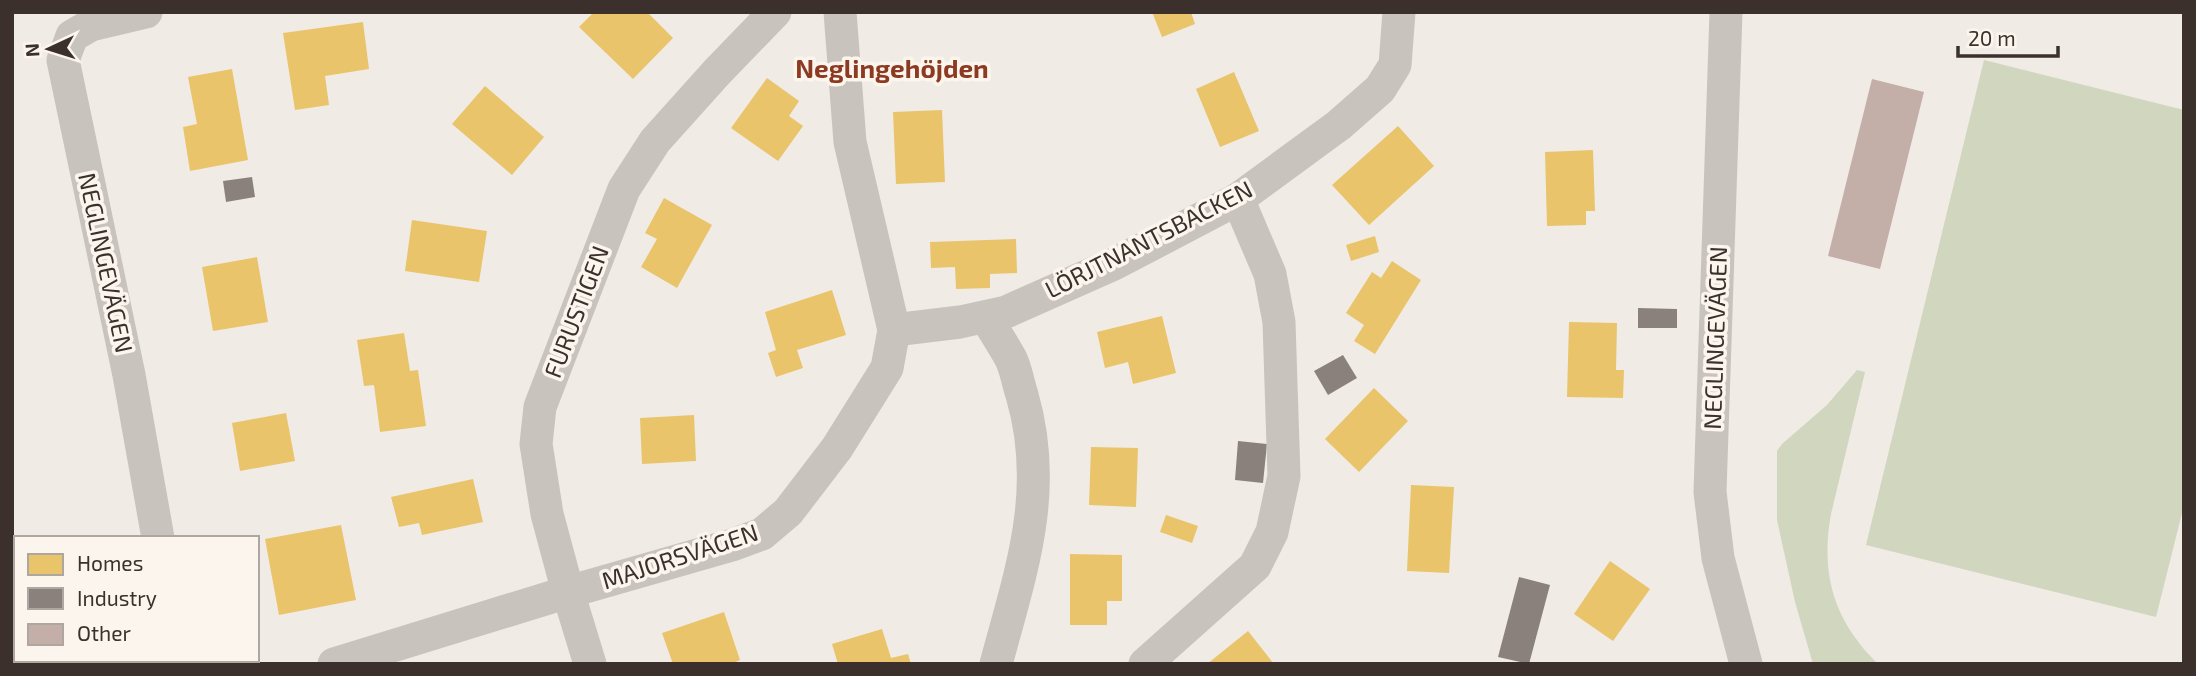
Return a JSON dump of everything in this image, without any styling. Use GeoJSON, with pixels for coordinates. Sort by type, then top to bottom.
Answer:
{"type":"FeatureCollection","features":[{"type":"Feature","properties":{"kind":"street","name":"FURUSTIGEN"},"geometry":{"type":"LineString","coordinates":[[590,664],[547,514],[536,443],[540,407],[624,189],[655,141],[775,12]]}},
{"type":"Feature","properties":{"kind":"street","name":"MAJORSVÄGEN"},"geometry":{"type":"LineString","coordinates":[[334,664],[732,545],[762,534],[788,513],[837,448],[887,368],[894,330],[850,142],[840,12]]}},
{"type":"Feature","properties":{"kind":"street","name":"LÖRJTNANTSBACKEN"},"geometry":{"type":"LineString","coordinates":[[894,330],[960,322],[1006,312],[1114,264],[1238,199],[1339,125],[1380,89],[1395,65],[1399,12]]}},
{"type":"Feature","properties":{"kind":"street","name":"NEGLINGEVÄGEN"},"geometry":{"type":"LineString","coordinates":[[1726,12],[1710,492],[1717,558],[1742,662]]}},
{"type":"Feature","properties":{"kind":"street","name":"NEGLINGEVÄGEN"},"geometry":{"type":"LineString","coordinates":[[125,14],[91,25],[72,36],[62,60],[129,376],[158,536]]}},
{"type":"Feature","properties":{"kind":"street"},"geometry":{"type":"LineString","coordinates":[[1145,664],[1255,566],[1272,532],[1284,476],[1279,321],[1270,274],[1238,199]]}},
{"type":"Feature","properties":{"kind":"street"},"geometry":{"type":"LineString","coordinates":[[986,317],[1012,361],[1031,425],[1035,471],[1033,509],[1023,562],[996,664]]}},
{"type":"Feature","properties":{"kind":"green space"},"geometry":{"type":"Polygon","coordinates":[[[1984,60],[2184,110],[2184,505],[2156,617],[1866,545],[1984,60]]]}},
{"type":"Feature","properties":{"kind":"green space"},"geometry":{"type":"Polygon","coordinates":[[[1857,370],[1865,372],[1831,514],[1828,536],[1829,576],[1841,613],[1851,631],[1878,664],[1813,664],[1795,602],[1777,520],[1777,451],[1827,405],[1857,370]]]}},
{"type":"Feature","properties":{"kind":"building: Homes"},"geometry":{"type":"Polygon","coordinates":[[[594,12],[647,12],[673,38],[633,79],[579,27],[594,12]]]}},
{"type":"Feature","properties":{"kind":"building: Homes"},"geometry":{"type":"Polygon","coordinates":[[[1152,12],[1191,12],[1195,24],[1162,37],[1152,12]]]}},
{"type":"Feature","properties":{"kind":"building: Homes"},"geometry":{"type":"Polygon","coordinates":[[[363,22],[369,69],[325,76],[329,105],[295,110],[283,33],[363,22]]]}},
{"type":"Feature","properties":{"kind":"building: Homes"},"geometry":{"type":"Polygon","coordinates":[[[232,69],[248,160],[190,171],[183,127],[197,124],[188,77],[232,69]]]}},
{"type":"Feature","properties":{"kind":"building: Homes"},"geometry":{"type":"Polygon","coordinates":[[[1234,72],[1259,131],[1220,147],[1196,89],[1234,72]]]}},
{"type":"Feature","properties":{"kind":"building: Homes"},"geometry":{"type":"Polygon","coordinates":[[[767,78],[799,101],[789,116],[803,126],[778,161],[731,128],[767,78]]]}},
{"type":"Feature","properties":{"kind":"building: Homes"},"geometry":{"type":"Polygon","coordinates":[[[485,86],[544,137],[512,175],[452,124],[485,86]]]}},
{"type":"Feature","properties":{"kind":"building: Homes"},"geometry":{"type":"Polygon","coordinates":[[[942,110],[945,182],[896,184],[893,112],[942,110]]]}},
{"type":"Feature","properties":{"kind":"building: Homes"},"geometry":{"type":"Polygon","coordinates":[[[1398,126],[1434,166],[1369,225],[1332,185],[1398,126]]]}},
{"type":"Feature","properties":{"kind":"building: Homes"},"geometry":{"type":"Polygon","coordinates":[[[1593,150],[1595,211],[1586,211],[1586,225],[1547,226],[1545,152],[1593,150]]]}},
{"type":"Feature","properties":{"kind":"building: Homes"},"geometry":{"type":"Polygon","coordinates":[[[664,198],[712,225],[677,288],[641,267],[657,239],[645,233],[664,198]]]}},
{"type":"Feature","properties":{"kind":"building: Homes"},"geometry":{"type":"Polygon","coordinates":[[[412,220],[487,231],[479,282],[405,271],[412,220]]]}},
{"type":"Feature","properties":{"kind":"building: Homes"},"geometry":{"type":"Polygon","coordinates":[[[1375,236],[1379,252],[1351,261],[1346,245],[1375,236]]]}},
{"type":"Feature","properties":{"kind":"building: Homes"},"geometry":{"type":"Polygon","coordinates":[[[1016,239],[1017,273],[990,274],[990,288],[956,289],[955,267],[931,268],[930,242],[1016,239]]]}},
{"type":"Feature","properties":{"kind":"building: Homes"},"geometry":{"type":"Polygon","coordinates":[[[257,257],[268,322],[213,331],[202,267],[257,257]]]}},
{"type":"Feature","properties":{"kind":"building: Homes"},"geometry":{"type":"Polygon","coordinates":[[[1392,261],[1421,280],[1375,354],[1354,341],[1364,325],[1346,313],[1372,272],[1381,278],[1392,261]]]}},
{"type":"Feature","properties":{"kind":"building: Homes"},"geometry":{"type":"Polygon","coordinates":[[[832,290],[846,335],[797,350],[803,368],[776,377],[768,353],[776,350],[765,312],[832,290]]]}},
{"type":"Feature","properties":{"kind":"building: Homes"},"geometry":{"type":"Polygon","coordinates":[[[1162,316],[1176,373],[1133,384],[1128,362],[1105,368],[1097,332],[1162,316]]]}},
{"type":"Feature","properties":{"kind":"building: Homes"},"geometry":{"type":"Polygon","coordinates":[[[1569,322],[1617,323],[1616,370],[1624,370],[1623,398],[1567,397],[1569,322]]]}},
{"type":"Feature","properties":{"kind":"building: Homes"},"geometry":{"type":"Polygon","coordinates":[[[404,333],[410,371],[418,370],[426,426],[380,432],[374,385],[364,386],[357,340],[404,333]]]}},
{"type":"Feature","properties":{"kind":"building: Homes"},"geometry":{"type":"Polygon","coordinates":[[[1374,388],[1408,421],[1359,472],[1325,439],[1374,388]]]}},
{"type":"Feature","properties":{"kind":"building: Homes"},"geometry":{"type":"Polygon","coordinates":[[[286,413],[295,461],[240,471],[232,423],[286,413]]]}},
{"type":"Feature","properties":{"kind":"building: Homes"},"geometry":{"type":"Polygon","coordinates":[[[694,415],[696,461],[642,464],[640,418],[694,415]]]}},
{"type":"Feature","properties":{"kind":"building: Homes"},"geometry":{"type":"Polygon","coordinates":[[[1091,447],[1138,448],[1136,507],[1089,505],[1091,447]]]}},
{"type":"Feature","properties":{"kind":"building: Homes"},"geometry":{"type":"Polygon","coordinates":[[[473,479],[483,522],[422,535],[419,523],[399,527],[391,497],[473,479]]]}},
{"type":"Feature","properties":{"kind":"building: Homes"},"geometry":{"type":"Polygon","coordinates":[[[1411,485],[1454,487],[1449,573],[1407,571],[1411,485]]]}},
{"type":"Feature","properties":{"kind":"building: Homes"},"geometry":{"type":"Polygon","coordinates":[[[1166,515],[1198,526],[1192,543],[1160,532],[1166,515]]]}},
{"type":"Feature","properties":{"kind":"building: Homes"},"geometry":{"type":"Polygon","coordinates":[[[341,525],[356,600],[279,615],[265,539],[341,525]]]}},
{"type":"Feature","properties":{"kind":"building: Homes"},"geometry":{"type":"Polygon","coordinates":[[[1070,554],[1122,555],[1122,601],[1107,601],[1107,625],[1070,625],[1070,554]]]}},
{"type":"Feature","properties":{"kind":"building: Homes"},"geometry":{"type":"Polygon","coordinates":[[[1610,561],[1650,589],[1613,641],[1574,614],[1610,561]]]}},
{"type":"Feature","properties":{"kind":"building: Homes"},"geometry":{"type":"Polygon","coordinates":[[[724,612],[740,660],[731,664],[673,664],[662,633],[724,612]]]}},
{"type":"Feature","properties":{"kind":"building: Homes"},"geometry":{"type":"Polygon","coordinates":[[[882,629],[891,658],[908,654],[911,664],[838,664],[832,644],[882,629]]]}},
{"type":"Feature","properties":{"kind":"building: Homes"},"geometry":{"type":"Polygon","coordinates":[[[1248,631],[1274,664],[1207,664],[1248,631]]]}},
{"type":"Feature","properties":{"kind":"building: Industry"},"geometry":{"type":"Polygon","coordinates":[[[252,177],[255,197],[226,202],[223,181],[252,177]]]}},
{"type":"Feature","properties":{"kind":"building: Industry"},"geometry":{"type":"Polygon","coordinates":[[[1638,308],[1677,309],[1677,328],[1638,328],[1638,308]]]}},
{"type":"Feature","properties":{"kind":"building: Industry"},"geometry":{"type":"Polygon","coordinates":[[[1343,355],[1357,378],[1328,395],[1314,371],[1343,355]]]}},
{"type":"Feature","properties":{"kind":"building: Industry"},"geometry":{"type":"Polygon","coordinates":[[[1238,441],[1267,444],[1263,483],[1235,480],[1238,441]]]}},
{"type":"Feature","properties":{"kind":"building: Industry"},"geometry":{"type":"Polygon","coordinates":[[[1519,577],[1550,585],[1529,664],[1498,657],[1519,577]]]}},
{"type":"Feature","properties":{"kind":"building: Other"},"geometry":{"type":"Polygon","coordinates":[[[1872,79],[1924,92],[1880,269],[1828,256],[1872,79]]]}},
{"type":"Feature","properties":{"kind":"district","name":"Neglingehöjden"},"geometry":{"type":"Point","coordinates":[892,69]}}]}
